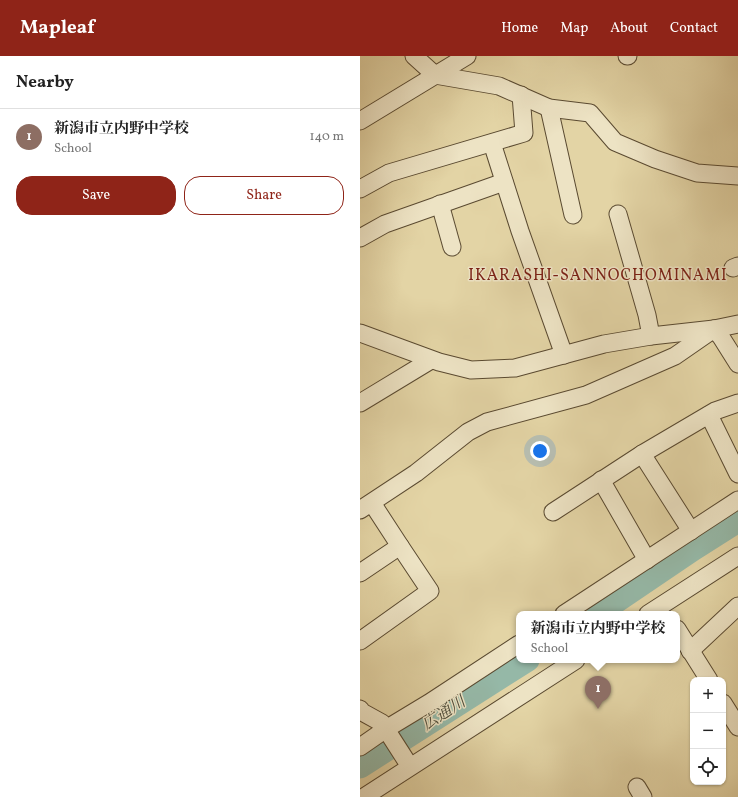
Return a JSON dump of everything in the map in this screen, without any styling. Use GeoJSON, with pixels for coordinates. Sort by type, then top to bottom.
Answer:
{"type":"FeatureCollection","features":[{"type":"Feature","properties":{"kind":"street"},"geometry":{"type":"LineString","coordinates":[[414,56],[435,75],[499,86],[549,108],[590,113],[615,142],[655,159],[697,173],[738,176]]}},
{"type":"Feature","properties":{"kind":"street"},"geometry":{"type":"LineString","coordinates":[[360,121],[467,56]]}},
{"type":"Feature","properties":{"kind":"street"},"geometry":{"type":"LineString","coordinates":[[360,189],[389,173],[524,133],[521,95]]}},
{"type":"Feature","properties":{"kind":"street"},"geometry":{"type":"LineString","coordinates":[[549,108],[573,215]]}},
{"type":"Feature","properties":{"kind":"street"},"geometry":{"type":"LineString","coordinates":[[492,143],[564,355]]}},
{"type":"Feature","properties":{"kind":"street"},"geometry":{"type":"LineString","coordinates":[[360,238],[385,224],[504,182]]}},
{"type":"Feature","properties":{"kind":"street"},"geometry":{"type":"LineString","coordinates":[[440,204],[452,247]]}},
{"type":"Feature","properties":{"kind":"street"},"geometry":{"type":"LineString","coordinates":[[618,214],[647,315],[651,336]]}},
{"type":"Feature","properties":{"kind":"street"},"geometry":{"type":"LineString","coordinates":[[360,333],[431,360],[471,370],[514,368],[604,344],[651,336],[714,329],[738,324]]}},
{"type":"Feature","properties":{"kind":"street"},"geometry":{"type":"LineString","coordinates":[[714,329],[722,337],[738,364]]}},
{"type":"Feature","properties":{"kind":"street"},"geometry":{"type":"LineString","coordinates":[[360,641],[430,591],[400,546],[366,507],[416,473],[468,432],[487,422],[586,395],[675,356],[714,329]]}},
{"type":"Feature","properties":{"kind":"street"},"geometry":{"type":"LineString","coordinates":[[360,403],[431,360]]}},
{"type":"Feature","properties":{"kind":"street"},"geometry":{"type":"LineString","coordinates":[[553,512],[642,454],[709,415],[738,403]]}},
{"type":"Feature","properties":{"kind":"street"},"geometry":{"type":"LineString","coordinates":[[709,415],[738,474]]}},
{"type":"Feature","properties":{"kind":"street"},"geometry":{"type":"LineString","coordinates":[[642,454],[691,531]]}},
{"type":"Feature","properties":{"kind":"street"},"geometry":{"type":"LineString","coordinates":[[601,480],[647,560]]}},
{"type":"Feature","properties":{"kind":"street"},"geometry":{"type":"LineString","coordinates":[[569,611],[738,500]]}},
{"type":"Feature","properties":{"kind":"street"},"geometry":{"type":"LineString","coordinates":[[360,573],[400,546]]}},
{"type":"Feature","properties":{"kind":"street"},"geometry":{"type":"LineString","coordinates":[[659,611],[738,556]]}},
{"type":"Feature","properties":{"kind":"street"},"geometry":{"type":"LineString","coordinates":[[690,650],[738,606]]}},
{"type":"Feature","properties":{"kind":"street"},"geometry":{"type":"LineString","coordinates":[[680,634],[707,677]]}},
{"type":"Feature","properties":{"kind":"street"},"geometry":{"type":"LineString","coordinates":[[360,747],[516,646]]}},
{"type":"Feature","properties":{"kind":"street"},"geometry":{"type":"LineString","coordinates":[[364,797],[571,663]]}},
{"type":"Feature","properties":{"kind":"street"},"geometry":{"type":"LineString","coordinates":[[360,708],[362,712],[382,723],[407,762]]}},
{"type":"Feature","properties":{"kind":"street"},"geometry":{"type":"LineString","coordinates":[[726,708],[738,727]]}},
{"type":"Feature","properties":{"kind":"waterway","name":"広通川"},"geometry":{"type":"LineString","coordinates":[[602,611],[738,521]]}},
{"type":"Feature","properties":{"kind":"waterway","name":"広通川"},"geometry":{"type":"LineString","coordinates":[[360,767],[523,663]]}},
{"type":"Feature","properties":{"kind":"place","name":"新潟市立内野中学校"},"geometry":{"type":"Point","coordinates":[598,709]}},
{"type":"Feature","properties":{"kind":"district","name":"IKARASHI-SANNOCHOMINAMI"},"geometry":{"type":"Point","coordinates":[598,276]}}]}
